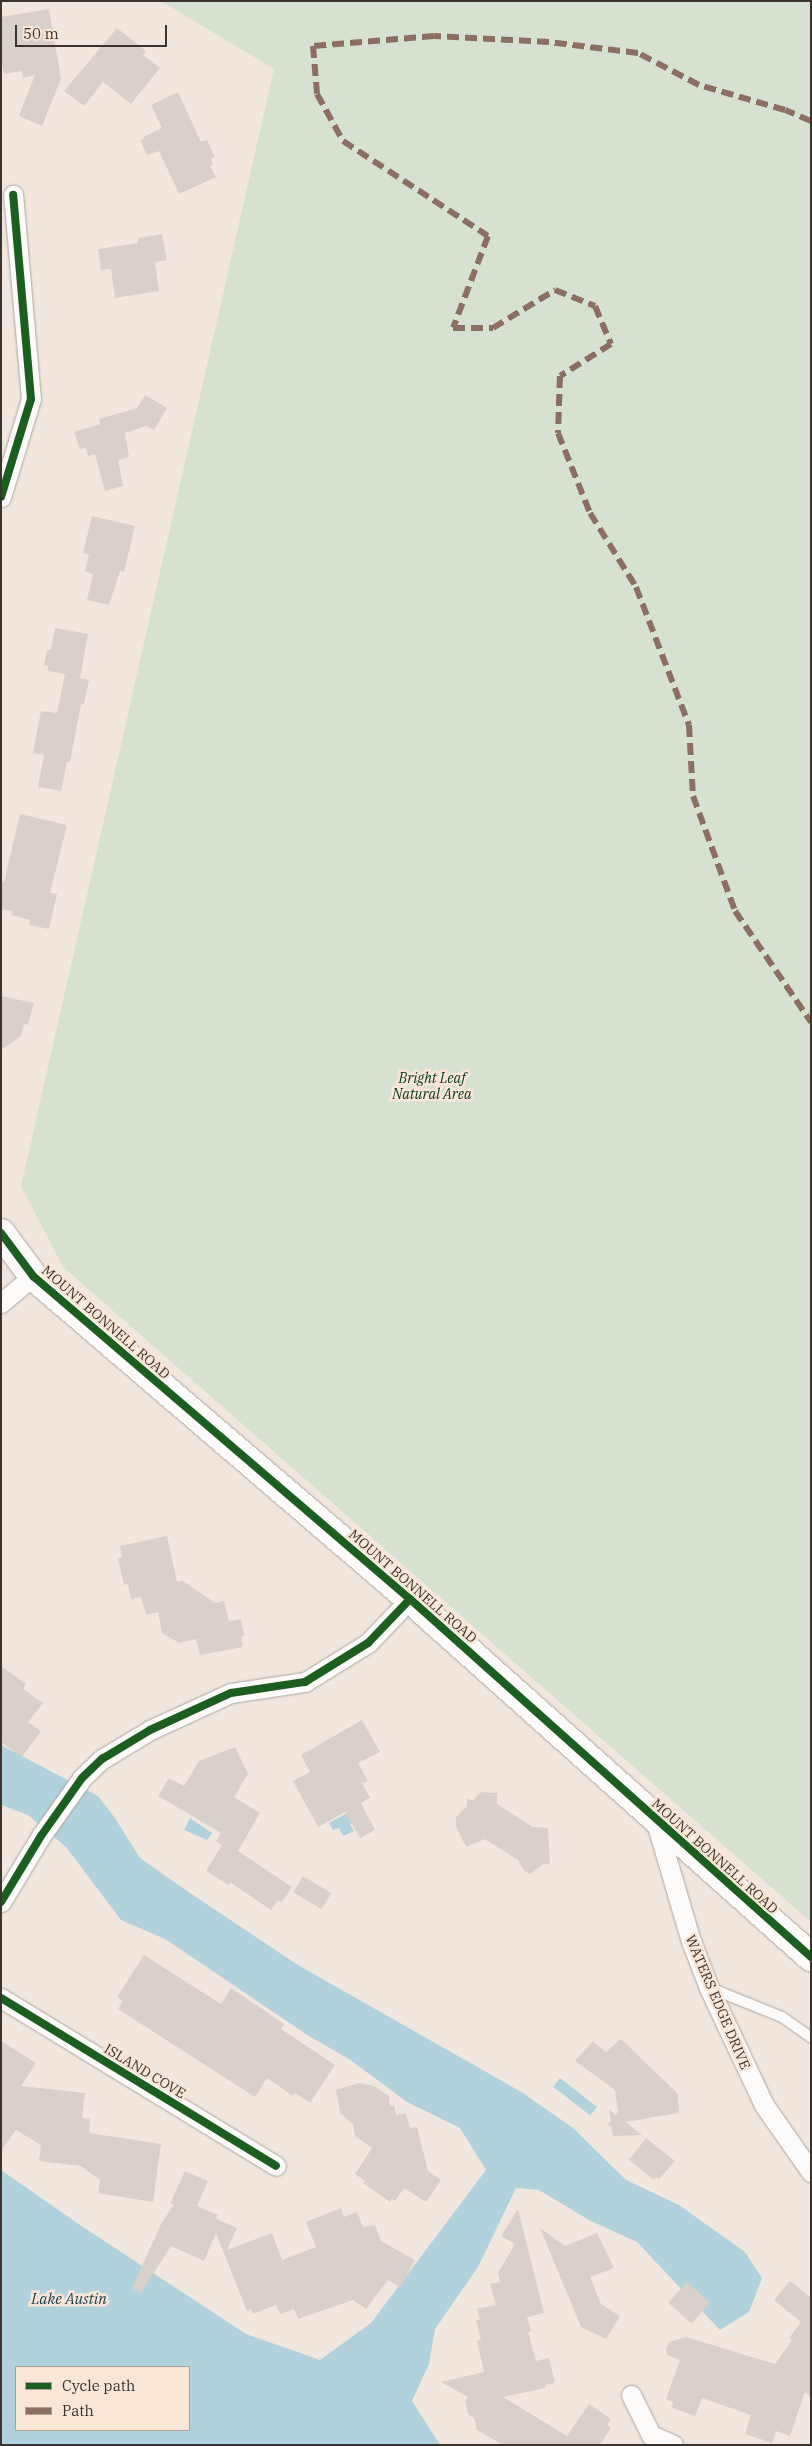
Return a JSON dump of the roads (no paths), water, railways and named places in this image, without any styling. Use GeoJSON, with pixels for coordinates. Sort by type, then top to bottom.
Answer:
{"type":"FeatureCollection","features":[{"type":"Feature","properties":{"kind":"street"},"geometry":{"type":"LineString","coordinates":[[1,497],[32,399],[13,195]]}},
{"type":"Feature","properties":{"kind":"street","name":"MOUNT BONNELL ROAD"},"geometry":{"type":"LineString","coordinates":[[1,1233],[33,1276],[410,1599],[811,1957]]}},
{"type":"Feature","properties":{"kind":"street"},"geometry":{"type":"LineString","coordinates":[[1,1303],[33,1276]]}},
{"type":"Feature","properties":{"kind":"street"},"geometry":{"type":"LineString","coordinates":[[1,1902],[41,1836],[82,1778],[102,1759],[150,1730],[231,1693],[305,1682],[368,1643],[410,1599]]}},
{"type":"Feature","properties":{"kind":"street","name":"WATERS EDGE DRIVE"},"geometry":{"type":"LineString","coordinates":[[655,1819],[691,1942],[709,1988],[764,2105],[811,2172]]}},
{"type":"Feature","properties":{"kind":"street","name":"ISLAND COVE"},"geometry":{"type":"LineString","coordinates":[[1,1998],[276,2166]]}},
{"type":"Feature","properties":{"kind":"street"},"geometry":{"type":"LineString","coordinates":[[630,2395],[651,2435],[673,2445]]}},
{"type":"Feature","properties":{"kind":"lane"},"geometry":{"type":"LineString","coordinates":[[709,1988],[782,2016],[811,2037]]}},
{"type":"Feature","properties":{"kind":"water","name":"Lake Austin"},"geometry":{"type":"Polygon","coordinates":[[[1,1745],[98,1796],[115,1818],[140,1858],[190,1893],[298,1965],[523,2093],[573,2128],[626,2180],[679,2205],[745,2252],[762,2278],[749,2312],[720,2330],[637,2242],[589,2220],[539,2190],[516,2188],[478,2267],[435,2329],[429,2364],[412,2401],[440,2445],[1,2445],[1,2170],[80,2225],[246,2334],[320,2360],[371,2323],[486,2170],[460,2128],[407,2102],[349,2059],[309,2036],[165,1939],[121,1920],[66,1847],[28,1815],[1,1805],[1,1745]]]}},
{"type":"Feature","properties":{"kind":"water"},"geometry":{"type":"Polygon","coordinates":[[[355,1809],[360,1819],[350,1824],[354,1831],[343,1836],[339,1828],[333,1830],[329,1823],[355,1809]]]}},
{"type":"Feature","properties":{"kind":"water"},"geometry":{"type":"Polygon","coordinates":[[[190,1818],[212,1833],[207,1840],[184,1830],[190,1818]]]}},
{"type":"Feature","properties":{"kind":"water"},"geometry":{"type":"Polygon","coordinates":[[[560,2078],[597,2107],[590,2116],[553,2087],[560,2078]]]}},
{"type":"Feature","properties":{"kind":"park label","name":"Bright Leaf Natural Area"},"geometry":{"type":"Point","coordinates":[432,1086]}}]}
